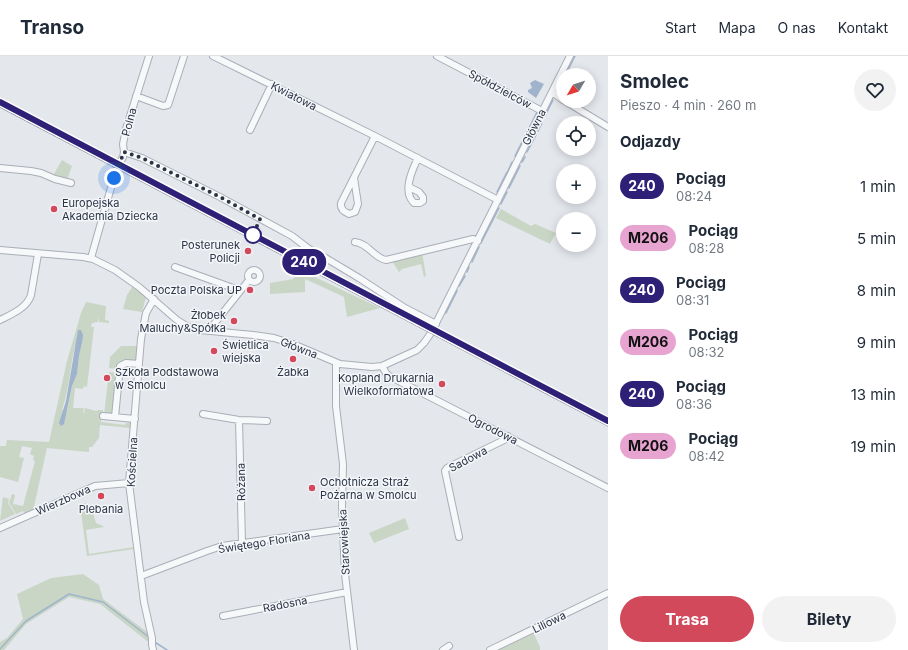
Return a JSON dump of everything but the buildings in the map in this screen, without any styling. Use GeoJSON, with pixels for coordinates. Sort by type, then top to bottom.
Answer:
{"type":"FeatureCollection","features":[{"type":"Feature","properties":{"kind":"street","name":"Polna"},"geometry":{"type":"LineString","coordinates":[[91,258],[116,170],[124,152],[123,144],[149,56]]}},
{"type":"Feature","properties":{"kind":"street"},"geometry":{"type":"LineString","coordinates":[[136,96],[163,106],[168,105],[184,56]]}},
{"type":"Feature","properties":{"kind":"street","name":"Kwiatowa"},"geometry":{"type":"LineString","coordinates":[[213,56],[375,136],[498,200]]}},
{"type":"Feature","properties":{"kind":"street","name":"Spółdzielców"},"geometry":{"type":"LineString","coordinates":[[437,56],[542,111]]}},
{"type":"Feature","properties":{"kind":"street","name":"Główna"},"geometry":{"type":"LineString","coordinates":[[0,250],[91,258],[105,264],[126,277],[185,326],[196,329],[253,335],[280,340],[336,363],[369,367],[382,366],[417,350],[427,339],[478,241],[570,56]]}},
{"type":"Feature","properties":{"kind":"street"},"geometry":{"type":"LineString","coordinates":[[250,130],[272,84]]}},
{"type":"Feature","properties":{"kind":"street"},"geometry":{"type":"LineString","coordinates":[[552,92],[556,95]]}},
{"type":"Feature","properties":{"kind":"street"},"geometry":{"type":"LineString","coordinates":[[577,108],[608,127]]}},
{"type":"Feature","properties":{"kind":"street"},"geometry":{"type":"LineString","coordinates":[[354,178],[358,207],[355,212],[349,214],[343,212],[340,206],[354,178],[375,136]]}},
{"type":"Feature","properties":{"kind":"street"},"geometry":{"type":"LineString","coordinates":[[124,152],[142,158],[220,197],[292,236],[309,249],[359,278],[400,305],[436,324]]}},
{"type":"Feature","properties":{"kind":"street"},"geometry":{"type":"LineString","coordinates":[[409,187],[410,175],[418,158]]}},
{"type":"Feature","properties":{"kind":"street"},"geometry":{"type":"LineString","coordinates":[[0,168],[41,173],[55,179],[71,183]]}},
{"type":"Feature","properties":{"kind":"street"},"geometry":{"type":"LineString","coordinates":[[354,242],[363,244],[380,259],[386,260],[473,239],[478,241]]}},
{"type":"Feature","properties":{"kind":"street"},"geometry":{"type":"LineString","coordinates":[[0,320],[18,310],[28,301],[31,294],[38,254]]}},
{"type":"Feature","properties":{"kind":"street"},"geometry":{"type":"LineString","coordinates":[[175,267],[236,289],[239,292]]}},
{"type":"Feature","properties":{"kind":"street"},"geometry":{"type":"LineString","coordinates":[[213,331],[214,324],[249,280]]}},
{"type":"Feature","properties":{"kind":"street","name":"Kościelna"},"geometry":{"type":"LineString","coordinates":[[153,650],[144,602],[129,483],[139,364],[145,318],[146,313],[154,299]]}},
{"type":"Feature","properties":{"kind":"street"},"geometry":{"type":"LineString","coordinates":[[114,417],[120,366],[126,363],[139,364]]}},
{"type":"Feature","properties":{"kind":"street","name":"Starowiejska"},"geometry":{"type":"LineString","coordinates":[[336,363],[336,406],[343,464],[343,530],[347,592],[354,650]]}},
{"type":"Feature","properties":{"kind":"street","name":"Ogrodowa"},"geometry":{"type":"LineString","coordinates":[[382,366],[384,371],[389,376],[608,488]]}},
{"type":"Feature","properties":{"kind":"street"},"geometry":{"type":"LineString","coordinates":[[202,414],[239,420],[267,421]]}},
{"type":"Feature","properties":{"kind":"street"},"geometry":{"type":"LineString","coordinates":[[103,416],[135,419]]}},
{"type":"Feature","properties":{"kind":"street","name":"Różana"},"geometry":{"type":"LineString","coordinates":[[239,420],[242,543]]}},
{"type":"Feature","properties":{"kind":"street","name":"Sadowa"},"geometry":{"type":"LineString","coordinates":[[459,537],[445,471],[448,468],[506,439],[508,436]]}},
{"type":"Feature","properties":{"kind":"street","name":"Wierzbowa"},"geometry":{"type":"LineString","coordinates":[[0,528],[95,486],[129,483]]}},
{"type":"Feature","properties":{"kind":"street","name":"Świętego Floriana"},"geometry":{"type":"LineString","coordinates":[[141,576],[222,546],[343,530]]}},
{"type":"Feature","properties":{"kind":"street","name":"Radosna"},"geometry":{"type":"LineString","coordinates":[[224,616],[347,592]]}},
{"type":"Feature","properties":{"kind":"street","name":"Liliowa"},"geometry":{"type":"LineString","coordinates":[[490,650],[608,593]]}},
{"type":"Feature","properties":{"kind":"street"},"geometry":{"type":"LineString","coordinates":[[443,650],[449,646]]}},
{"type":"Feature","properties":{"kind":"green space"},"geometry":{"type":"Polygon","coordinates":[[[62,160],[72,166],[67,180],[56,177],[54,174],[62,160]]]}},
{"type":"Feature","properties":{"kind":"green space"},"geometry":{"type":"Polygon","coordinates":[[[501,209],[531,226],[535,224],[556,233],[550,244],[496,218],[501,209]]]}},
{"type":"Feature","properties":{"kind":"green space"},"geometry":{"type":"Polygon","coordinates":[[[422,252],[426,276],[424,277],[421,264],[402,269],[399,272],[392,261],[422,252]]]}},
{"type":"Feature","properties":{"kind":"green space"},"geometry":{"type":"Polygon","coordinates":[[[298,269],[380,308],[347,317],[344,297],[305,279],[305,292],[270,294],[270,283],[293,279],[298,269]]]}},
{"type":"Feature","properties":{"kind":"green space"},"geometry":{"type":"Polygon","coordinates":[[[133,286],[146,297],[142,312],[123,309],[127,295],[133,286]]]}},
{"type":"Feature","properties":{"kind":"green space"},"geometry":{"type":"Polygon","coordinates":[[[86,302],[106,306],[105,320],[109,321],[109,323],[99,322],[99,317],[98,322],[92,323],[91,327],[94,327],[87,387],[84,386],[83,389],[75,388],[73,408],[84,408],[83,413],[90,414],[84,413],[85,408],[96,411],[103,410],[101,422],[125,425],[126,423],[129,423],[129,421],[131,422],[130,428],[100,425],[99,438],[92,447],[89,447],[89,452],[47,448],[33,511],[25,514],[23,511],[16,514],[9,503],[12,494],[15,495],[13,504],[23,506],[35,461],[33,460],[34,456],[30,454],[32,448],[22,446],[19,457],[24,458],[18,482],[0,477],[0,446],[6,446],[7,440],[49,442],[67,361],[81,313],[86,302]],[[82,343],[75,346],[62,410],[67,411],[72,386],[77,374],[82,343]]]}},
{"type":"Feature","properties":{"kind":"green space"},"geometry":{"type":"Polygon","coordinates":[[[121,346],[137,346],[136,361],[117,369],[109,368],[110,357],[121,346]]]}},
{"type":"Feature","properties":{"kind":"green space"},"geometry":{"type":"Polygon","coordinates":[[[109,372],[117,373],[112,413],[110,415],[104,415],[109,372]]]}},
{"type":"Feature","properties":{"kind":"green space"},"geometry":{"type":"Polygon","coordinates":[[[3,497],[9,499],[8,503],[15,514],[0,521],[3,497]]]}},
{"type":"Feature","properties":{"kind":"green space"},"geometry":{"type":"Polygon","coordinates":[[[85,503],[90,506],[96,523],[104,527],[86,530],[89,554],[134,547],[134,549],[87,556],[80,505],[85,503]]]}},
{"type":"Feature","properties":{"kind":"green space"},"geometry":{"type":"Polygon","coordinates":[[[405,518],[409,529],[374,543],[369,533],[405,518]]]}},
{"type":"Feature","properties":{"kind":"green space"},"geometry":{"type":"Polygon","coordinates":[[[83,574],[99,585],[103,599],[151,635],[151,640],[147,641],[100,604],[69,597],[26,624],[4,650],[0,650],[0,642],[7,638],[23,619],[17,594],[51,578],[83,574]]]}},
{"type":"Feature","properties":{"kind":"green space"},"geometry":{"type":"Polygon","coordinates":[[[533,632],[540,650],[496,650],[533,632]]]}},
{"type":"Feature","properties":{"kind":"water"},"geometry":{"type":"Polygon","coordinates":[[[535,80],[544,84],[536,98],[528,92],[528,90],[532,88],[530,83],[535,80]]]}},
{"type":"Feature","properties":{"kind":"water"},"geometry":{"type":"Polygon","coordinates":[[[78,330],[81,330],[83,335],[77,374],[72,386],[64,424],[61,426],[59,423],[66,401],[78,330]]]}},
{"type":"Feature","properties":{"kind":"waterway"},"geometry":{"type":"LineString","coordinates":[[569,68],[575,56]]}},
{"type":"Feature","properties":{"kind":"waterway"},"geometry":{"type":"LineString","coordinates":[[545,116],[553,100]]}},
{"type":"Feature","properties":{"kind":"waterway"},"geometry":{"type":"LineString","coordinates":[[515,156],[537,112]]}},
{"type":"Feature","properties":{"kind":"waterway"},"geometry":{"type":"LineString","coordinates":[[538,131],[542,123]]}},
{"type":"Feature","properties":{"kind":"waterway"},"geometry":{"type":"LineString","coordinates":[[527,152],[536,135]]}},
{"type":"Feature","properties":{"kind":"waterway"},"geometry":{"type":"LineString","coordinates":[[522,162],[525,157]]}},
{"type":"Feature","properties":{"kind":"waterway"},"geometry":{"type":"LineString","coordinates":[[508,171],[512,162]]}},
{"type":"Feature","properties":{"kind":"waterway"},"geometry":{"type":"LineString","coordinates":[[509,188],[520,166]]}},
{"type":"Feature","properties":{"kind":"waterway"},"geometry":{"type":"LineString","coordinates":[[497,192],[507,172]]}},
{"type":"Feature","properties":{"kind":"waterway"},"geometry":{"type":"LineString","coordinates":[[501,204],[507,192]]}},
{"type":"Feature","properties":{"kind":"waterway"},"geometry":{"type":"LineString","coordinates":[[481,243],[499,208]]}},
{"type":"Feature","properties":{"kind":"waterway"},"geometry":{"type":"LineString","coordinates":[[472,262],[479,247]]}},
{"type":"Feature","properties":{"kind":"waterway"},"geometry":{"type":"LineString","coordinates":[[467,272],[469,267]]}},
{"type":"Feature","properties":{"kind":"waterway"},"geometry":{"type":"LineString","coordinates":[[459,286],[465,276]]}},
{"type":"Feature","properties":{"kind":"waterway"},"geometry":{"type":"LineString","coordinates":[[446,313],[457,291]]}},
{"type":"Feature","properties":{"kind":"waterway"},"geometry":{"type":"LineString","coordinates":[[0,649],[26,621],[69,594],[103,602],[150,638]]}},
{"type":"Feature","properties":{"kind":"waterway"},"geometry":{"type":"LineString","coordinates":[[153,641],[167,650]]}},
{"type":"Feature","properties":{"kind":"railway"},"geometry":{"type":"LineString","coordinates":[[0,106],[608,425]]}},
{"type":"Feature","properties":{"kind":"train","name":"240"},"geometry":{"type":"LineString","coordinates":[[0,102],[608,421]]}},
{"type":"Feature","properties":{"kind":"place","name":"Europejska Akademia Dziecka"},"geometry":{"type":"Point","coordinates":[54,209]}},
{"type":"Feature","properties":{"kind":"place","name":"Posterunek Policji"},"geometry":{"type":"Point","coordinates":[248,251]}},
{"type":"Feature","properties":{"kind":"place","name":"Poczta Polska UP"},"geometry":{"type":"Point","coordinates":[250,290]}},
{"type":"Feature","properties":{"kind":"place","name":"Żłobek Maluchy&Spółka"},"geometry":{"type":"Point","coordinates":[234,321]}},
{"type":"Feature","properties":{"kind":"place","name":"Świetlica wiejska"},"geometry":{"type":"Point","coordinates":[214,351]}},
{"type":"Feature","properties":{"kind":"place","name":"Żabka"},"geometry":{"type":"Point","coordinates":[293,359]}},
{"type":"Feature","properties":{"kind":"place","name":"Szkoła Podstawowa w Smolcu"},"geometry":{"type":"Point","coordinates":[107,378]}},
{"type":"Feature","properties":{"kind":"place","name":"Kopland Drukarnia Wielkoformatowa"},"geometry":{"type":"Point","coordinates":[442,384]}},
{"type":"Feature","properties":{"kind":"place","name":"Ochotnicza Straż Pożarna w Smolcu"},"geometry":{"type":"Point","coordinates":[312,488]}},
{"type":"Feature","properties":{"kind":"place","name":"Plebania"},"geometry":{"type":"Point","coordinates":[101,496]}},
{"type":"Feature","properties":{"kind":"route"},"geometry":{"type":"LineString","coordinates":[[114,178],[124,152],[142,158],[260,219],[253,235]]}}]}
